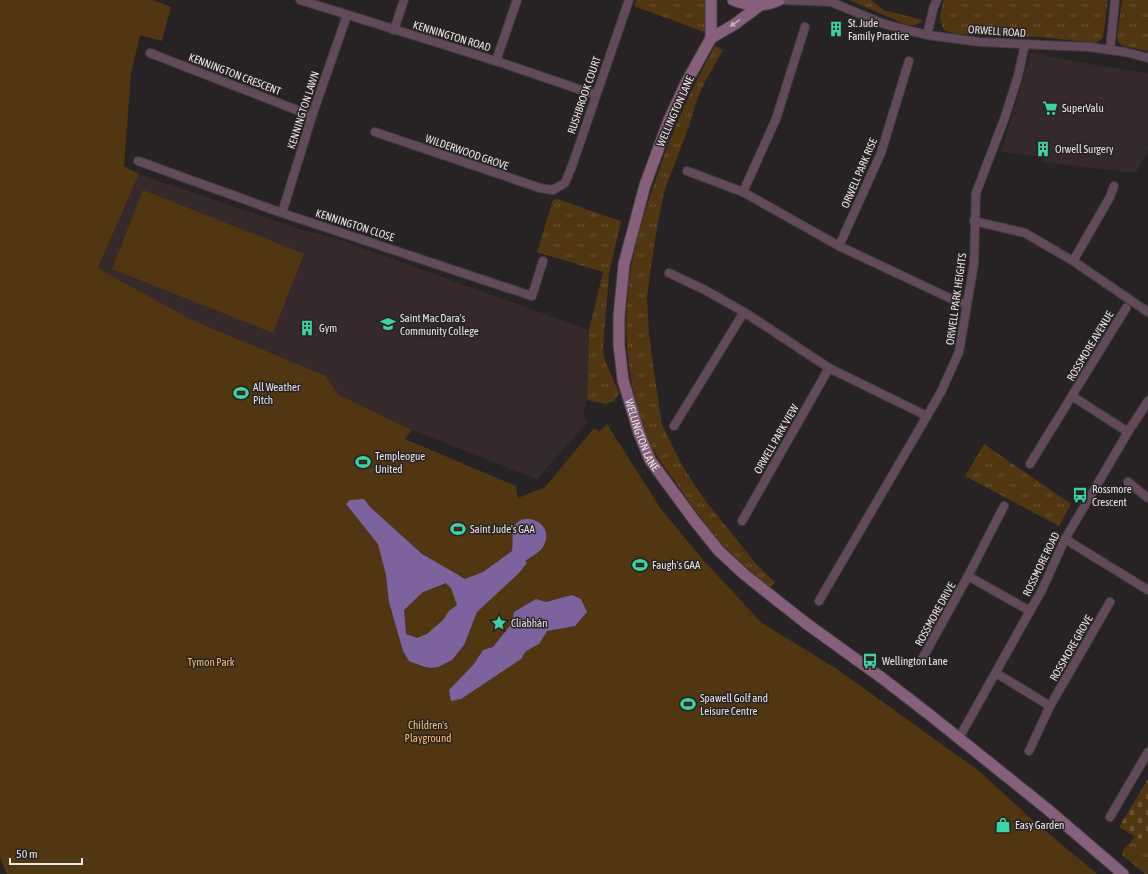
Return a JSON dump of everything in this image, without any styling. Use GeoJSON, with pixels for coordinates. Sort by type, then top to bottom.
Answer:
{"type":"FeatureCollection","features":[{"type":"Feature","properties":{"kind":"street","name":"KENNINGTON ROAD"},"geometry":{"type":"LineString","coordinates":[[300,0],[346,16],[496,61],[596,95]]}},
{"type":"Feature","properties":{"kind":"street"},"geometry":{"type":"LineString","coordinates":[[394,30],[404,0]]}},
{"type":"Feature","properties":{"kind":"street"},"geometry":{"type":"LineString","coordinates":[[496,61],[517,0]]}},
{"type":"Feature","properties":{"kind":"street","name":"RUSHBROOK COURT"},"geometry":{"type":"LineString","coordinates":[[553,190],[565,183],[572,166],[629,0]]}},
{"type":"Feature","properties":{"kind":"street","name":"WELLINGTON LANE"},"geometry":{"type":"LineString","coordinates":[[711,0],[710,38],[686,83],[669,120],[645,185],[624,264],[619,316],[619,345],[623,380],[639,433],[650,460],[719,551],[734,566],[762,589],[882,678],[959,738],[1046,808],[1123,874]]}},
{"type":"Feature","properties":{"kind":"street"},"geometry":{"type":"LineString","coordinates":[[733,0],[742,4],[759,6]]}},
{"type":"Feature","properties":{"kind":"street"},"geometry":{"type":"LineString","coordinates":[[710,38],[735,24],[759,6],[779,0]]}},
{"type":"Feature","properties":{"kind":"street","name":"ORWELL ROAD"},"geometry":{"type":"LineString","coordinates":[[786,0],[831,2],[884,24],[927,35],[980,42],[1089,47],[1148,58]]}},
{"type":"Feature","properties":{"kind":"street","name":"ORWELL ROAD"},"geometry":{"type":"LineString","coordinates":[[840,0],[848,9]]}},
{"type":"Feature","properties":{"kind":"street"},"geometry":{"type":"LineString","coordinates":[[927,35],[934,6],[937,0]]}},
{"type":"Feature","properties":{"kind":"street"},"geometry":{"type":"LineString","coordinates":[[1110,50],[1115,0]]}},
{"type":"Feature","properties":{"kind":"street","name":"KENNINGTON LAWN"},"geometry":{"type":"LineString","coordinates":[[282,213],[312,116],[346,16]]}},
{"type":"Feature","properties":{"kind":"street"},"geometry":{"type":"LineString","coordinates":[[743,192],[776,119],[805,27]]}},
{"type":"Feature","properties":{"kind":"street","name":"ORWELL PARK HEIGHTS"},"geometry":{"type":"LineString","coordinates":[[819,601],[928,416],[941,392],[959,352],[974,263],[976,193],[1005,117],[1018,76],[1025,44]]}},
{"type":"Feature","properties":{"kind":"street","name":"KENNINGTON CRESCENT"},"geometry":{"type":"LineString","coordinates":[[150,53],[312,116]]}},
{"type":"Feature","properties":{"kind":"street","name":"ORWELL PARK RISE"},"geometry":{"type":"LineString","coordinates":[[838,246],[881,153],[908,62]]}},
{"type":"Feature","properties":{"kind":"street","name":"WILDERWOOD GROVE"},"geometry":{"type":"LineString","coordinates":[[375,132],[540,188],[553,190]]}},
{"type":"Feature","properties":{"kind":"street","name":"KENNINGTON CLOSE"},"geometry":{"type":"LineString","coordinates":[[138,161],[282,213],[532,296],[543,261]]}},
{"type":"Feature","properties":{"kind":"street"},"geometry":{"type":"LineString","coordinates":[[687,172],[743,192],[838,246],[958,302],[967,304]]}},
{"type":"Feature","properties":{"kind":"street"},"geometry":{"type":"LineString","coordinates":[[1073,261],[1110,197],[1114,186]]}},
{"type":"Feature","properties":{"kind":"street"},"geometry":{"type":"LineString","coordinates":[[974,221],[1025,233],[1073,261],[1148,312]]}},
{"type":"Feature","properties":{"kind":"street"},"geometry":{"type":"LineString","coordinates":[[669,273],[705,290],[744,312],[829,368],[928,416]]}},
{"type":"Feature","properties":{"kind":"street","name":"ROSSMORE AVENUE"},"geometry":{"type":"LineString","coordinates":[[1030,464],[1126,308]]}},
{"type":"Feature","properties":{"kind":"street"},"geometry":{"type":"LineString","coordinates":[[674,426],[744,312]]}},
{"type":"Feature","properties":{"kind":"street","name":"ORWELL PARK VIEW"},"geometry":{"type":"LineString","coordinates":[[742,521],[829,368]]}},
{"type":"Feature","properties":{"kind":"street","name":"ROSSMORE AVENUE"},"geometry":{"type":"LineString","coordinates":[[1072,396],[1128,432]]}},
{"type":"Feature","properties":{"kind":"street","name":"ROSSMORE ROAD"},"geometry":{"type":"LineString","coordinates":[[959,738],[1042,590],[1064,539],[1148,401]]}},
{"type":"Feature","properties":{"kind":"street"},"geometry":{"type":"LineString","coordinates":[[1128,482],[1148,498]]}},
{"type":"Feature","properties":{"kind":"street","name":"ROSSMORE DRIVE"},"geometry":{"type":"LineString","coordinates":[[921,661],[968,576],[1004,506]]}},
{"type":"Feature","properties":{"kind":"street"},"geometry":{"type":"LineString","coordinates":[[1064,539],[1148,590]]}},
{"type":"Feature","properties":{"kind":"street","name":"ROSSMORE DRIVE"},"geometry":{"type":"LineString","coordinates":[[968,576],[1030,611]]}},
{"type":"Feature","properties":{"kind":"street","name":"ROSSMORE GROVE"},"geometry":{"type":"LineString","coordinates":[[1029,751],[1050,706],[1110,602]]}},
{"type":"Feature","properties":{"kind":"street"},"geometry":{"type":"LineString","coordinates":[[996,673],[1050,706]]}},
{"type":"Feature","properties":{"kind":"street"},"geometry":{"type":"LineString","coordinates":[[1110,817],[1148,752]]}},
{"type":"Feature","properties":{"kind":"shaded area"},"geometry":{"type":"Polygon","coordinates":[[[1031,53],[1148,73],[1148,150],[1136,173],[1042,162],[1042,157],[1001,152],[1031,53]]]}},
{"type":"Feature","properties":{"kind":"shaded area","name":"Saint Mac Dara's Community College"},"geometry":{"type":"Polygon","coordinates":[[[139,174],[299,229],[335,238],[589,330],[587,400],[583,415],[588,422],[537,479],[412,430],[338,395],[326,376],[190,319],[98,268],[139,174]]]}},
{"type":"Feature","properties":{"kind":"shaded area"},"geometry":{"type":"Polygon","coordinates":[[[364,499],[370,507],[422,554],[465,579],[483,572],[512,551],[513,529],[517,523],[522,520],[535,520],[541,524],[545,530],[546,537],[541,550],[525,561],[527,563],[519,573],[477,612],[464,645],[452,660],[438,667],[431,668],[409,661],[403,651],[389,602],[386,575],[378,544],[346,504],[350,500],[364,499]],[[446,583],[423,592],[404,610],[406,634],[417,638],[427,634],[443,620],[449,611],[457,605],[451,588],[446,583]]]}},
{"type":"Feature","properties":{"kind":"shaded area"},"geometry":{"type":"Polygon","coordinates":[[[572,595],[581,599],[587,612],[575,626],[547,631],[539,644],[526,651],[521,659],[461,699],[451,701],[449,690],[474,664],[483,650],[493,647],[512,623],[514,612],[536,599],[546,602],[572,595]]]}},
{"type":"Feature","properties":{"kind":"green space","name":"Tymon Park"},"geometry":{"type":"Polygon","coordinates":[[[0,0],[153,0],[171,7],[162,41],[140,35],[131,74],[124,166],[139,174],[98,268],[190,319],[326,376],[339,395],[412,430],[405,439],[516,486],[518,498],[545,487],[594,428],[599,432],[607,424],[661,509],[704,561],[762,623],[837,669],[979,771],[1035,822],[1097,874],[7,874],[0,858],[0,0]]]}},
{"type":"Feature","properties":{"kind":"green space"},"geometry":{"type":"Polygon","coordinates":[[[636,0],[705,0],[707,16],[704,32],[634,6],[636,0]]]}},
{"type":"Feature","properties":{"kind":"green space"},"geometry":{"type":"Polygon","coordinates":[[[849,0],[871,0],[883,10],[923,20],[916,24],[907,25],[849,0]]]}},
{"type":"Feature","properties":{"kind":"green space"},"geometry":{"type":"Polygon","coordinates":[[[944,0],[1108,0],[1103,38],[1096,43],[1040,37],[955,34],[944,30],[942,26],[940,15],[944,0]]]}},
{"type":"Feature","properties":{"kind":"green space"},"geometry":{"type":"Polygon","coordinates":[[[1122,0],[1148,0],[1148,51],[1123,46],[1119,43],[1117,38],[1122,0]]]}},
{"type":"Feature","properties":{"kind":"green space"},"geometry":{"type":"Polygon","coordinates":[[[715,46],[723,50],[698,97],[688,129],[664,192],[655,239],[647,298],[649,334],[662,425],[683,467],[704,499],[758,566],[775,582],[770,587],[720,542],[708,528],[664,467],[647,437],[639,414],[629,366],[627,341],[628,291],[638,234],[651,193],[676,126],[690,94],[715,46]]]}},
{"type":"Feature","properties":{"kind":"green space"},"geometry":{"type":"Polygon","coordinates":[[[143,190],[304,254],[273,333],[112,269],[143,190]]]}},
{"type":"Feature","properties":{"kind":"green space"},"geometry":{"type":"Polygon","coordinates":[[[557,199],[621,221],[609,274],[603,346],[604,358],[619,393],[614,401],[606,404],[587,400],[589,330],[603,272],[537,252],[553,200],[557,199]]]}},
{"type":"Feature","properties":{"kind":"green space"},"geometry":{"type":"Polygon","coordinates":[[[984,444],[1071,504],[1059,526],[965,476],[984,444]]]}},
{"type":"Feature","properties":{"kind":"green space"},"geometry":{"type":"Polygon","coordinates":[[[1148,779],[1148,842],[1135,837],[1119,827],[1148,779]]]}},
{"type":"Feature","properties":{"kind":"green space"},"geometry":{"type":"Polygon","coordinates":[[[1135,837],[1148,842],[1148,874],[1145,874],[1122,855],[1123,850],[1135,837]]]}},
{"type":"Feature","properties":{"kind":"place","name":"St. Jude Family Practice"},"geometry":{"type":"Point","coordinates":[836,29]}},
{"type":"Feature","properties":{"kind":"place","name":"SuperValu"},"geometry":{"type":"Point","coordinates":[1050,108]}},
{"type":"Feature","properties":{"kind":"place","name":"Orwell Surgery"},"geometry":{"type":"Point","coordinates":[1043,149]}},
{"type":"Feature","properties":{"kind":"place","name":"Saint Mac Dara's Community College"},"geometry":{"type":"Point","coordinates":[388,324]}},
{"type":"Feature","properties":{"kind":"place","name":"Gym"},"geometry":{"type":"Point","coordinates":[307,328]}},
{"type":"Feature","properties":{"kind":"place","name":"All Weather Pitch"},"geometry":{"type":"Point","coordinates":[241,393]}},
{"type":"Feature","properties":{"kind":"place","name":"Templeogue United"},"geometry":{"type":"Point","coordinates":[363,462]}},
{"type":"Feature","properties":{"kind":"place","name":"Rossmore Crescent"},"geometry":{"type":"Point","coordinates":[1080,495]}},
{"type":"Feature","properties":{"kind":"place","name":"Saint Jude's GAA"},"geometry":{"type":"Point","coordinates":[458,529]}},
{"type":"Feature","properties":{"kind":"place","name":"Faugh's GAA"},"geometry":{"type":"Point","coordinates":[640,565]}},
{"type":"Feature","properties":{"kind":"place","name":"Cliabhán"},"geometry":{"type":"Point","coordinates":[499,623]}},
{"type":"Feature","properties":{"kind":"place","name":"Wellington Lane"},"geometry":{"type":"Point","coordinates":[870,661]}},
{"type":"Feature","properties":{"kind":"place","name":"Spawell Golf and Leisure Centre"},"geometry":{"type":"Point","coordinates":[688,704]}},
{"type":"Feature","properties":{"kind":"place","name":"Easy Garden"},"geometry":{"type":"Point","coordinates":[1003,825]}},
{"type":"Feature","properties":{"kind":"park label","name":"Children's Playground"},"geometry":{"type":"Point","coordinates":[428,731]}}]}
